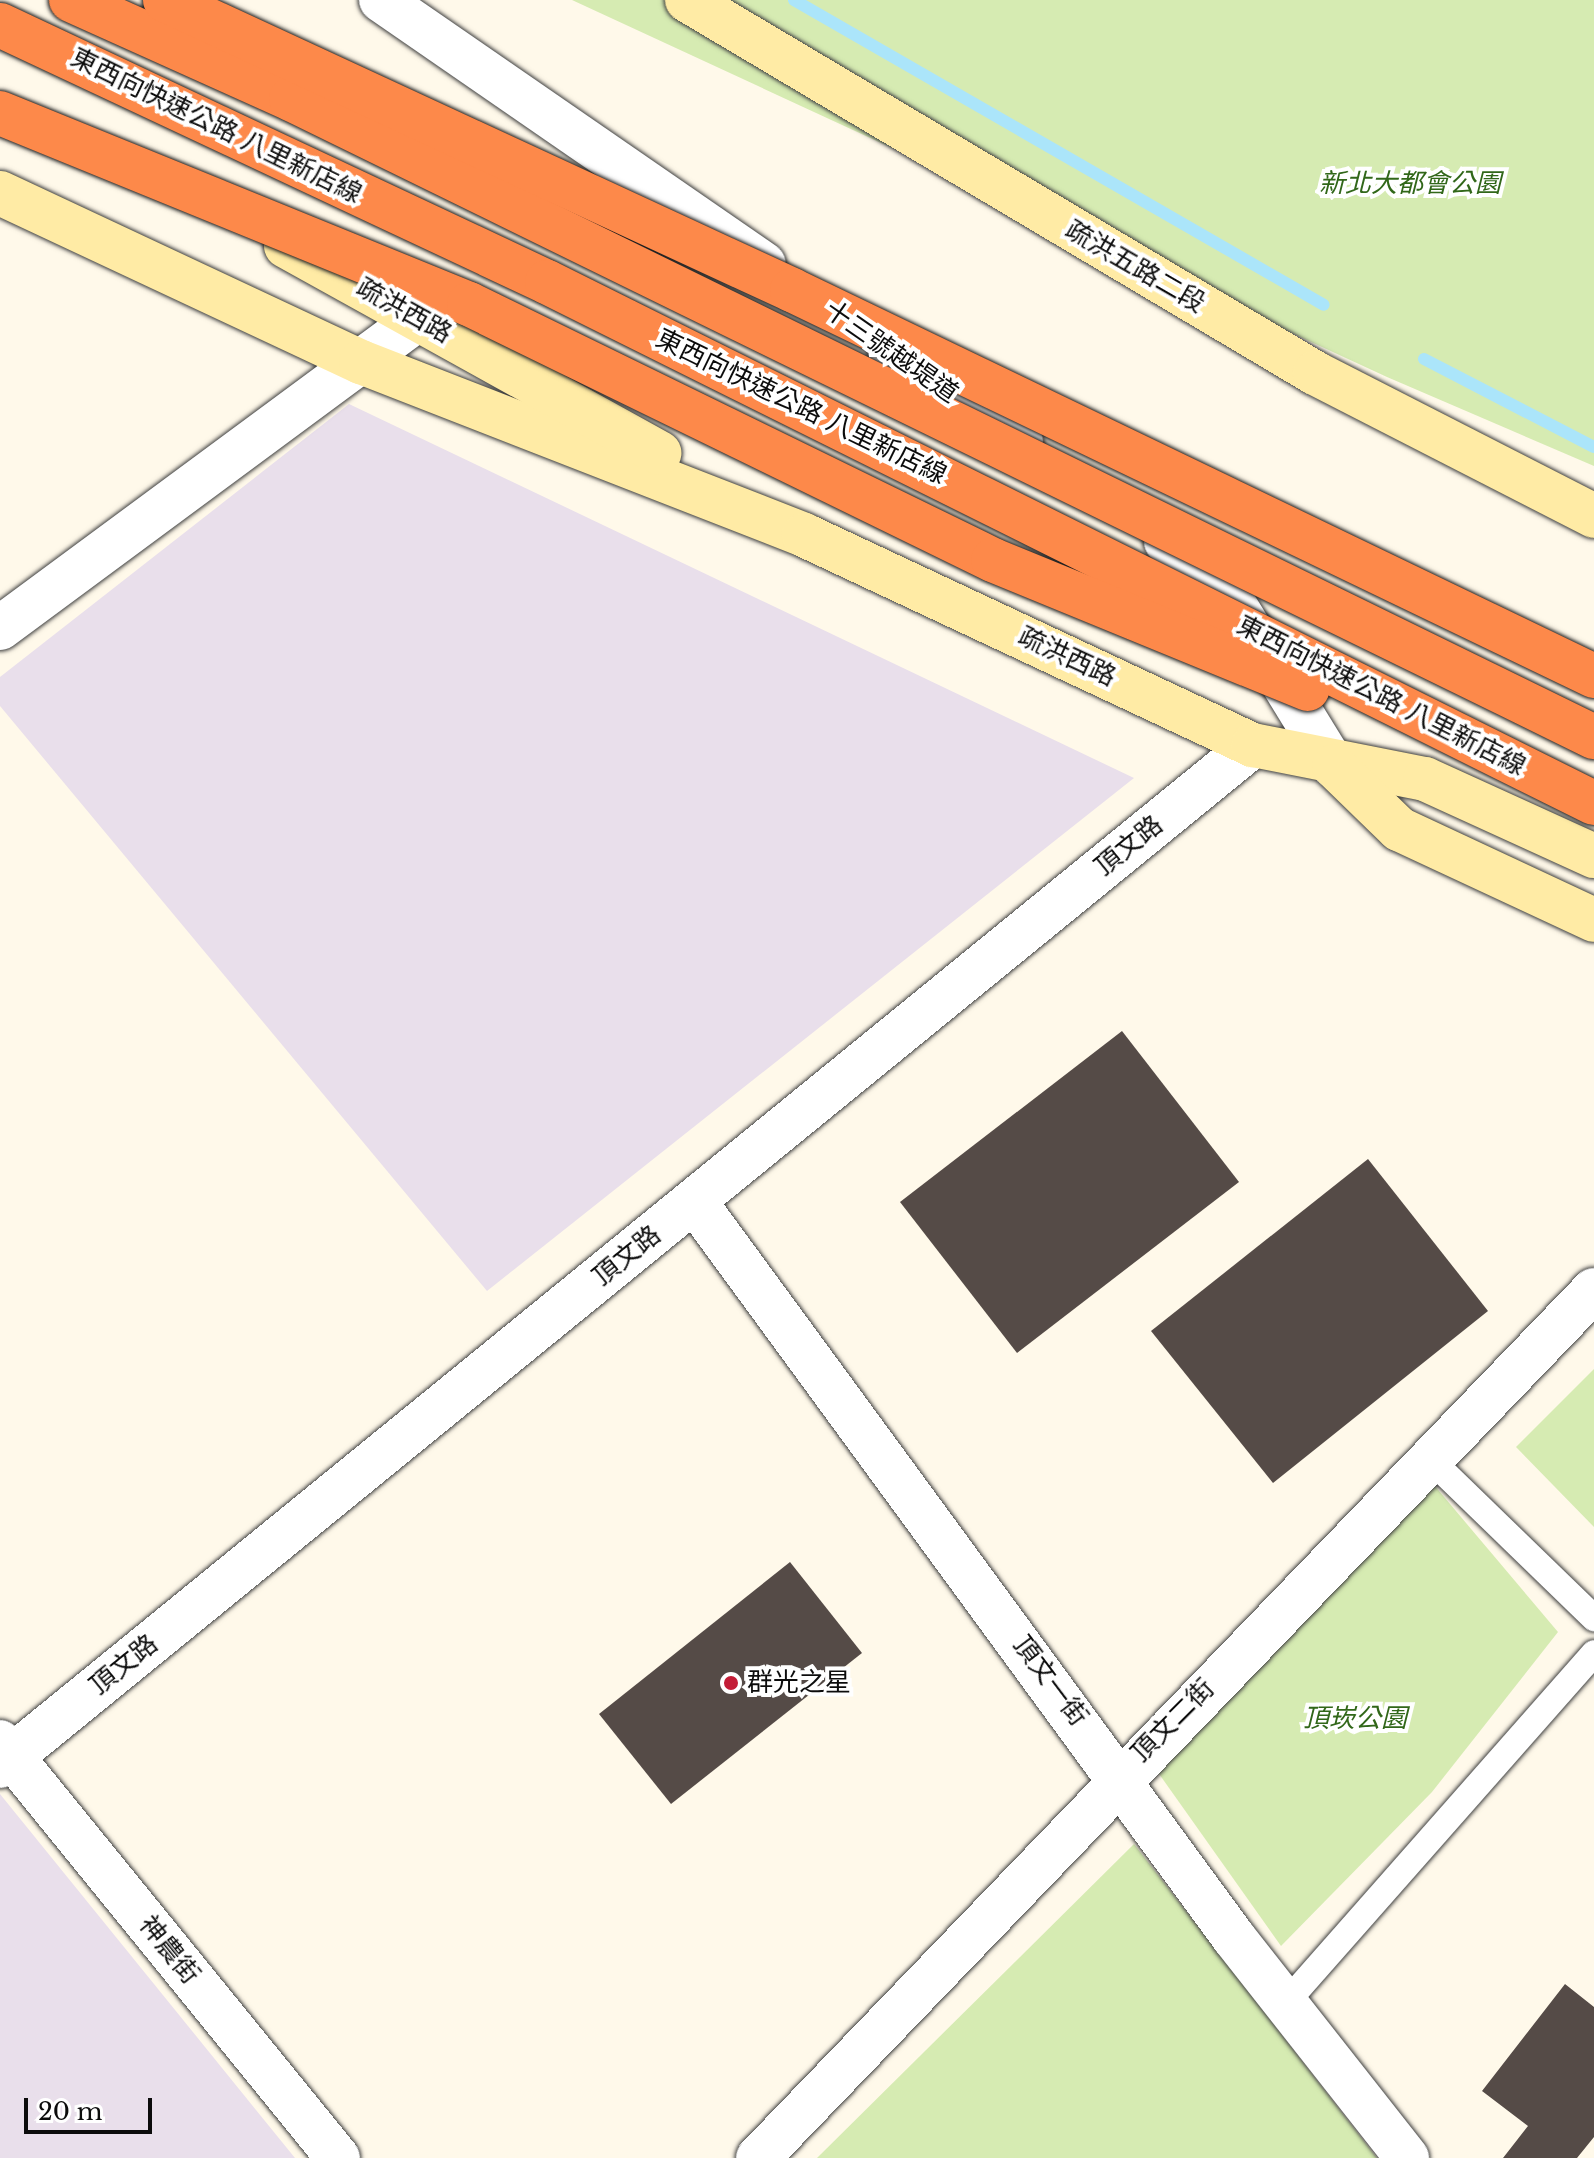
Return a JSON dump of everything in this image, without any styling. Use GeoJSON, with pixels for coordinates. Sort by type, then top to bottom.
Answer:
{"type":"FeatureCollection","features":[{"type":"Feature","properties":{"kind":"highway","name":"東西向快速公路 八里新店線"},"geometry":{"type":"LineString","coordinates":[[71,0],[291,99],[1594,737]]}},
{"type":"Feature","properties":{"kind":"highway"},"geometry":{"type":"LineString","coordinates":[[165,0],[778,283],[1594,676]]}},
{"type":"Feature","properties":{"kind":"highway","name":"東西向快速公路 八里新店線"},"geometry":{"type":"LineString","coordinates":[[0,25],[547,282],[1594,804]]}},
{"type":"Feature","properties":{"kind":"highway"},"geometry":{"type":"LineString","coordinates":[[0,113],[469,304],[993,560],[1594,804]]}},
{"type":"Feature","properties":{"kind":"street","name":"十三號越堤道"},"geometry":{"type":"LineString","coordinates":[[381,0],[1217,576],[1334,766]]}},
{"type":"Feature","properties":{"kind":"street","name":"疏洪五路二段"},"geometry":{"type":"LineString","coordinates":[[687,0],[1315,373],[1594,516]]}},
{"type":"Feature","properties":{"kind":"street","name":"疏洪西路"},"geometry":{"type":"LineString","coordinates":[[0,95],[62,121],[804,535]]}},
{"type":"Feature","properties":{"kind":"street","name":"疏洪西路"},"geometry":{"type":"LineString","coordinates":[[0,193],[361,362],[804,535],[1253,745],[1334,766],[1425,779],[1594,856]]}},
{"type":"Feature","properties":{"kind":"street"},"geometry":{"type":"LineString","coordinates":[[0,628],[418,319]]}},
{"type":"Feature","properties":{"kind":"street","name":"頂文路"},"geometry":{"type":"LineString","coordinates":[[4,1755],[695,1202],[1253,745]]}},
{"type":"Feature","properties":{"kind":"street","name":"疏洪西路"},"geometry":{"type":"LineString","coordinates":[[1334,766],[1399,829],[1594,920]]}},
{"type":"Feature","properties":{"kind":"street","name":"頂文一街"},"geometry":{"type":"LineString","coordinates":[[695,1202],[1120,1775],[1284,2005],[1407,2158]]}},
{"type":"Feature","properties":{"kind":"street","name":"頂文二街"},"geometry":{"type":"LineString","coordinates":[[758,2158],[1120,1775],[1432,1461],[1594,1290]]}},
{"type":"Feature","properties":{"kind":"street","name":"神農街"},"geometry":{"type":"LineString","coordinates":[[4,1755],[338,2158]]}},
{"type":"Feature","properties":{"kind":"lane"},"geometry":{"type":"LineString","coordinates":[[1432,1461],[1594,1618]]}},
{"type":"Feature","properties":{"kind":"lane"},"geometry":{"type":"LineString","coordinates":[[1284,2005],[1594,1653]]}},
{"type":"Feature","properties":{"kind":"shaded area"},"geometry":{"type":"Polygon","coordinates":[[[349,404],[1134,778],[487,1291],[0,706],[0,677],[349,404]]]}},
{"type":"Feature","properties":{"kind":"shaded area"},"geometry":{"type":"Polygon","coordinates":[[[0,1794],[295,2158],[0,2158],[0,1794]]]}},
{"type":"Feature","properties":{"kind":"green space","name":"新北大都會公園"},"geometry":{"type":"Polygon","coordinates":[[[572,0],[1594,0],[1594,466],[1387,377],[572,0]]]}},
{"type":"Feature","properties":{"kind":"green space"},"geometry":{"type":"Polygon","coordinates":[[[1594,1369],[1594,1527],[1516,1447],[1594,1369]]]}},
{"type":"Feature","properties":{"kind":"green space","name":"頂崁公園"},"geometry":{"type":"Polygon","coordinates":[[[1434,1485],[1558,1632],[1432,1792],[1281,1946],[1157,1771],[1434,1485]]]}},
{"type":"Feature","properties":{"kind":"green space"},"geometry":{"type":"Polygon","coordinates":[[[1134,1844],[1377,2158],[817,2158],[1134,1844]]]}},
{"type":"Feature","properties":{"kind":"building"},"geometry":{"type":"Polygon","coordinates":[[[1122,1031],[1239,1182],[1017,1353],[900,1202],[1122,1031]]]}},
{"type":"Feature","properties":{"kind":"building"},"geometry":{"type":"Polygon","coordinates":[[[1368,1159],[1488,1311],[1273,1483],[1151,1331],[1368,1159]]]}},
{"type":"Feature","properties":{"kind":"building","name":"群光之星"},"geometry":{"type":"Polygon","coordinates":[[[790,1562],[862,1653],[671,1804],[599,1714],[790,1562]]]}},
{"type":"Feature","properties":{"kind":"building"},"geometry":{"type":"Polygon","coordinates":[[[1565,1984],[1594,2007],[1594,2137],[1577,2158],[1503,2158],[1528,2126],[1482,2091],[1565,1984]]]}},
{"type":"Feature","properties":{"kind":"waterway"},"geometry":{"type":"LineString","coordinates":[[794,0],[1324,305]]}},
{"type":"Feature","properties":{"kind":"waterway"},"geometry":{"type":"LineString","coordinates":[[1424,359],[1594,447]]}},
{"type":"Feature","properties":{"kind":"place","name":"群光之星"},"geometry":{"type":"Point","coordinates":[731,1683]}}]}
